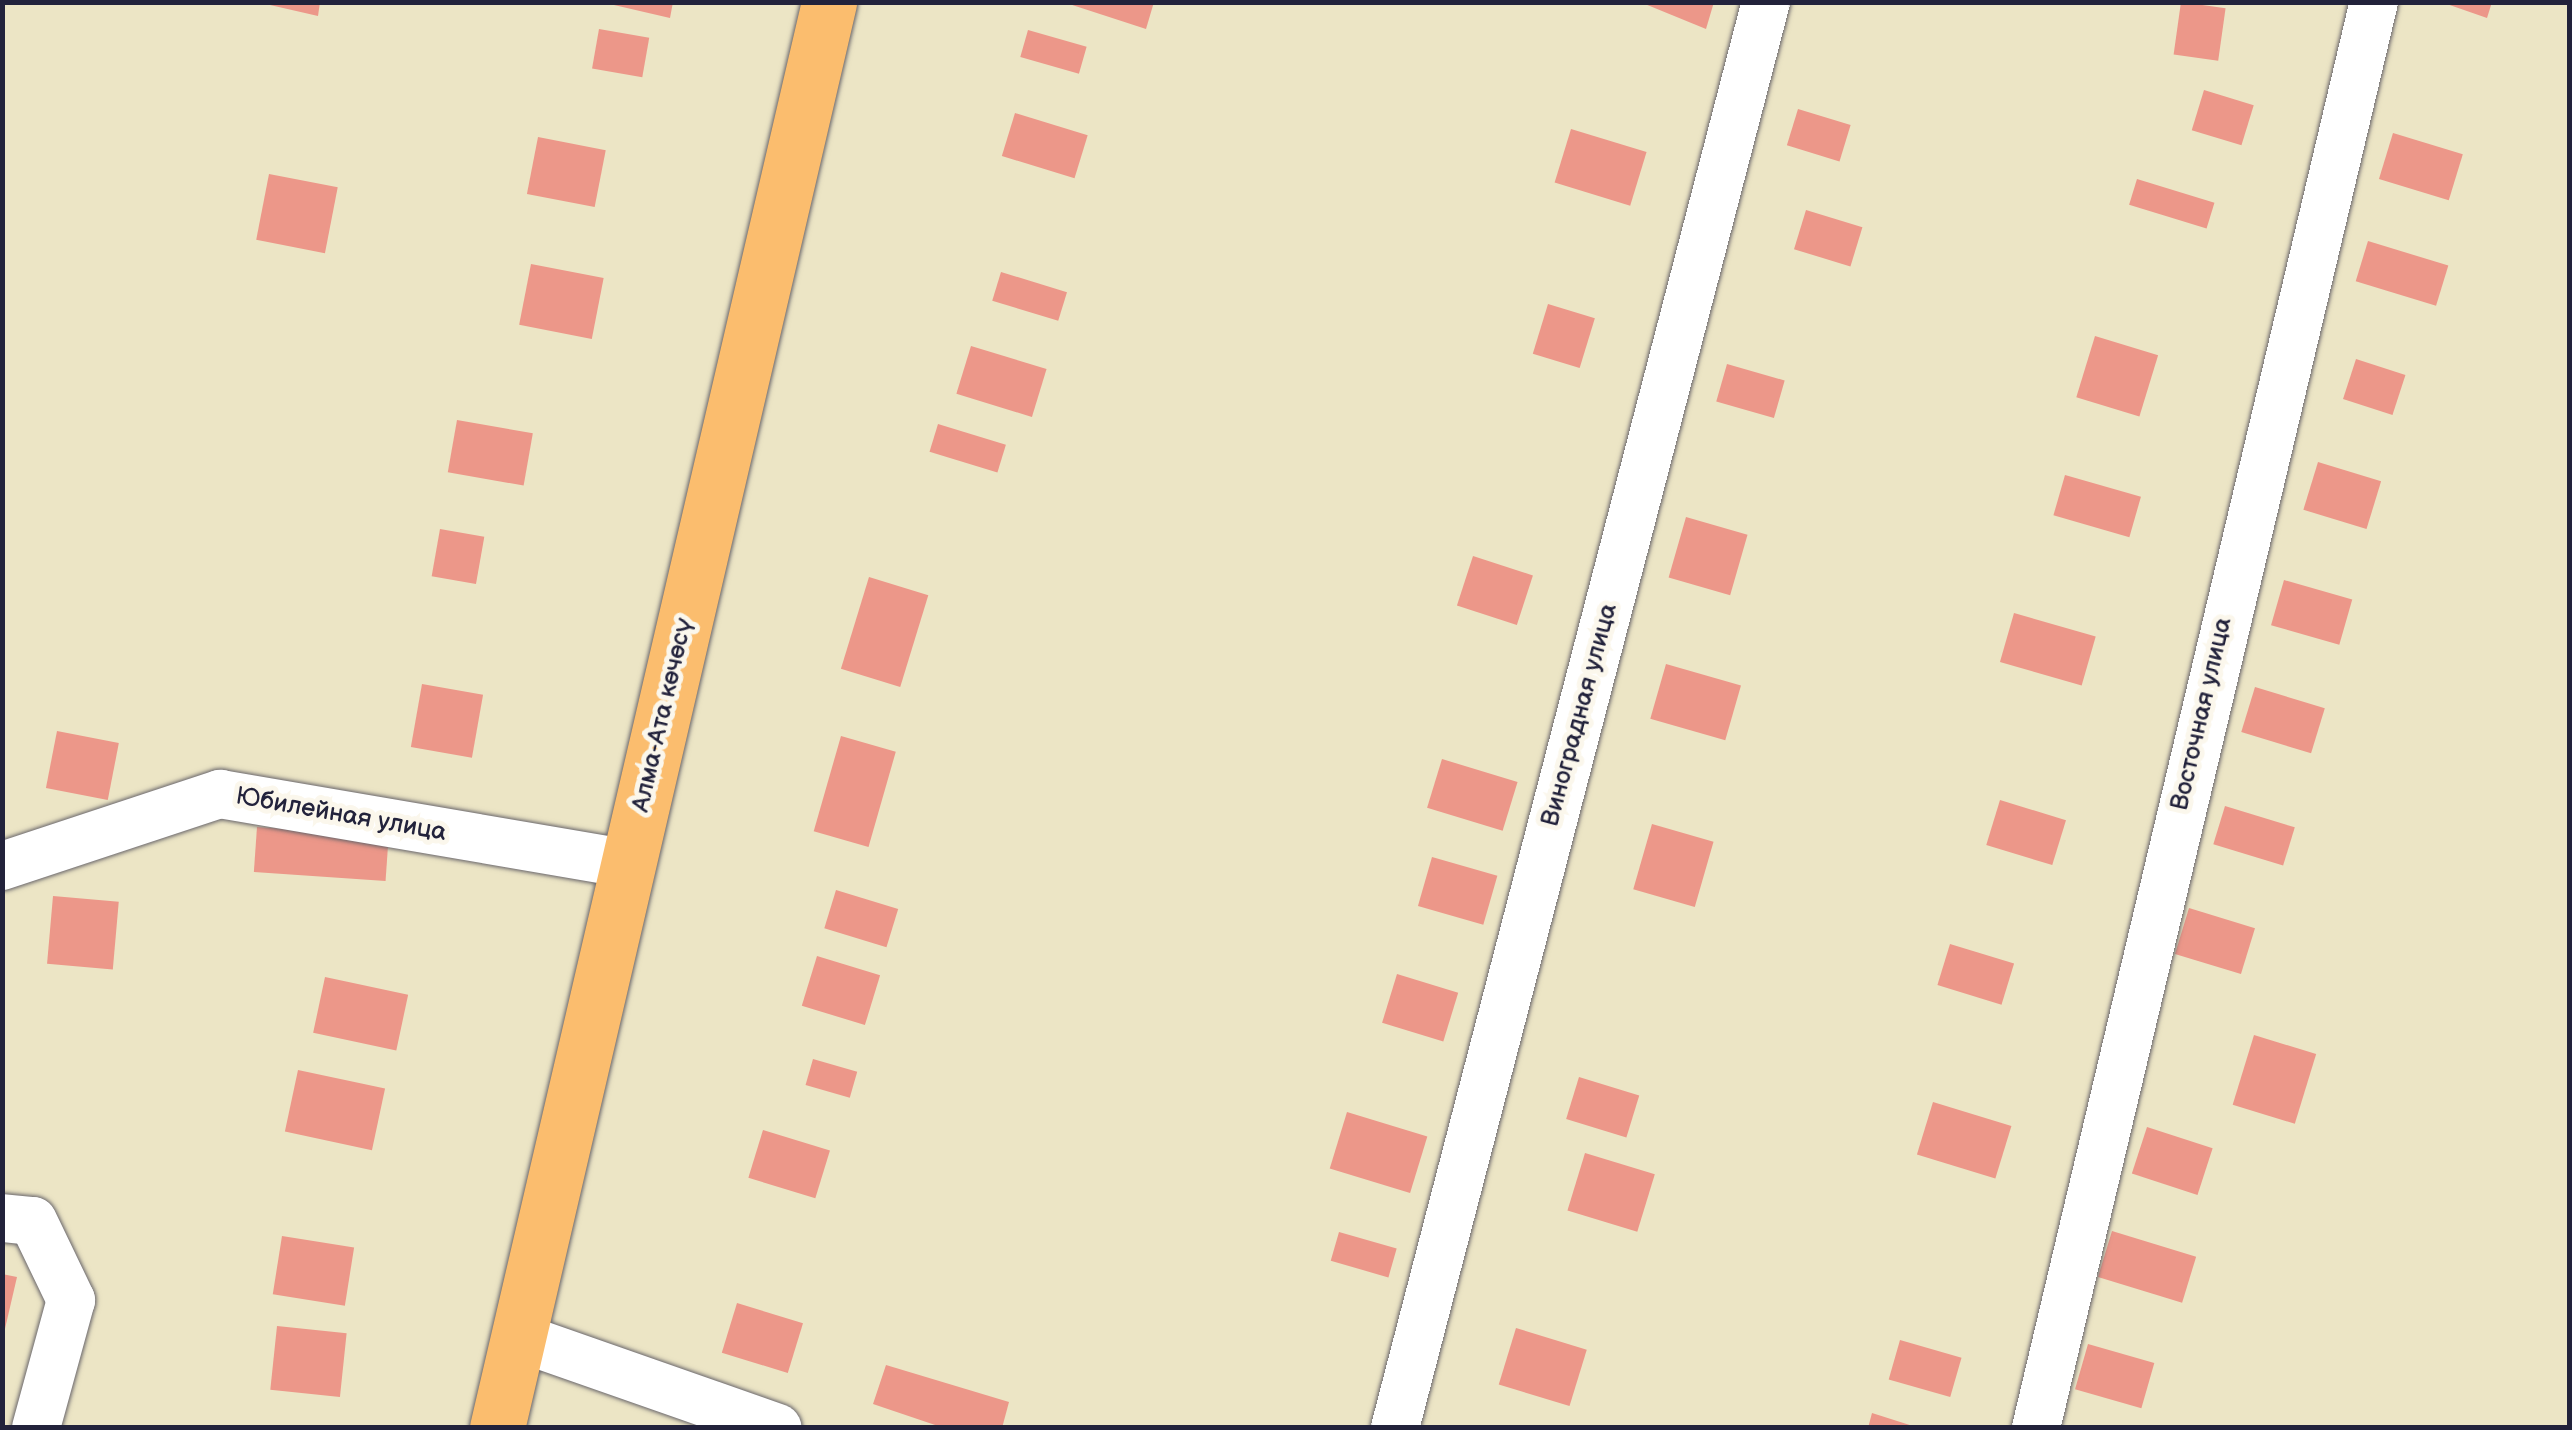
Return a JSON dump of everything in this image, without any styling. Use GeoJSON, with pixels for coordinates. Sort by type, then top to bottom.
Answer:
{"type":"FeatureCollection","features":[{"type":"Feature","properties":{"kind":"highway","name":"Алма-Ата көчөсү"},"geometry":{"type":"LineString","coordinates":[[497,1428],[829,2]]}},
{"type":"Feature","properties":{"kind":"street","name":"Виноградная улица"},"geometry":{"type":"LineString","coordinates":[[1395,1428],[1766,2]]}},
{"type":"Feature","properties":{"kind":"street","name":"Восточная улица"},"geometry":{"type":"LineString","coordinates":[[2036,1428],[2374,2]]}},
{"type":"Feature","properties":{"kind":"street","name":"Юбилейная улица"},"geometry":{"type":"LineString","coordinates":[[2,866],[220,794],[628,864]]}},
{"type":"Feature","properties":{"kind":"street"},"geometry":{"type":"LineString","coordinates":[[2,1218],[33,1222],[72,1300],[36,1428]]}},
{"type":"Feature","properties":{"kind":"street"},"geometry":{"type":"LineString","coordinates":[[518,1337],[778,1428]]}},
{"type":"Feature","properties":{"kind":"building"},"geometry":{"type":"Polygon","coordinates":[[[257,2],[320,2],[318,16],[257,2]]]}},
{"type":"Feature","properties":{"kind":"building"},"geometry":{"type":"Polygon","coordinates":[[[601,2],[673,2],[670,18],[601,2]]]}},
{"type":"Feature","properties":{"kind":"building"},"geometry":{"type":"Polygon","coordinates":[[[1063,2],[1154,2],[1146,29],[1063,2]]]}},
{"type":"Feature","properties":{"kind":"building"},"geometry":{"type":"Polygon","coordinates":[[[1640,2],[1714,2],[1706,29],[1640,2]]]}},
{"type":"Feature","properties":{"kind":"building"},"geometry":{"type":"Polygon","coordinates":[[[2181,2],[2226,8],[2218,61],[2174,54],[2181,2]]]}},
{"type":"Feature","properties":{"kind":"building"},"geometry":{"type":"Polygon","coordinates":[[[2441,2],[2492,2],[2487,18],[2441,2]]]}},
{"type":"Feature","properties":{"kind":"building"},"geometry":{"type":"Polygon","coordinates":[[[599,29],[649,38],[642,77],[592,68],[599,29]]]}},
{"type":"Feature","properties":{"kind":"building"},"geometry":{"type":"Polygon","coordinates":[[[1028,30],[1087,47],[1079,74],[1020,57],[1028,30]]]}},
{"type":"Feature","properties":{"kind":"building"},"geometry":{"type":"Polygon","coordinates":[[[2204,90],[2254,105],[2241,145],[2192,130],[2204,90]]]}},
{"type":"Feature","properties":{"kind":"building"},"geometry":{"type":"Polygon","coordinates":[[[1798,109],[1851,125],[1839,161],[1787,145],[1798,109]]]}},
{"type":"Feature","properties":{"kind":"building"},"geometry":{"type":"Polygon","coordinates":[[[1015,113],[1088,135],[1075,178],[1002,156],[1015,113]]]}},
{"type":"Feature","properties":{"kind":"building"},"geometry":{"type":"Polygon","coordinates":[[[1571,129],[1647,152],[1630,206],[1555,183],[1571,129]]]}},
{"type":"Feature","properties":{"kind":"building"},"geometry":{"type":"Polygon","coordinates":[[[2393,133],[2463,154],[2449,200],[2379,179],[2393,133]]]}},
{"type":"Feature","properties":{"kind":"building"},"geometry":{"type":"Polygon","coordinates":[[[538,137],[606,150],[595,207],[527,194],[538,137]]]}},
{"type":"Feature","properties":{"kind":"building"},"geometry":{"type":"Polygon","coordinates":[[[269,174],[338,187],[325,253],[256,240],[269,174]]]}},
{"type":"Feature","properties":{"kind":"building"},"geometry":{"type":"Polygon","coordinates":[[[2137,179],[2214,203],[2207,229],[2129,205],[2137,179]]]}},
{"type":"Feature","properties":{"kind":"building"},"geometry":{"type":"Polygon","coordinates":[[[1806,210],[1862,227],[1850,266],[1794,249],[1806,210]]]}},
{"type":"Feature","properties":{"kind":"building"},"geometry":{"type":"Polygon","coordinates":[[[2368,241],[2448,266],[2436,306],[2356,281],[2368,241]]]}},
{"type":"Feature","properties":{"kind":"building"},"geometry":{"type":"Polygon","coordinates":[[[531,264],[604,278],[592,339],[519,325],[531,264]]]}},
{"type":"Feature","properties":{"kind":"building"},"geometry":{"type":"Polygon","coordinates":[[[1001,272],[1067,292],[1058,321],[992,301],[1001,272]]]}},
{"type":"Feature","properties":{"kind":"building"},"geometry":{"type":"Polygon","coordinates":[[[1548,304],[1595,318],[1580,368],[1533,354],[1548,304]]]}},
{"type":"Feature","properties":{"kind":"building"},"geometry":{"type":"Polygon","coordinates":[[[2095,336],[2158,355],[2139,417],[2076,397],[2095,336]]]}},
{"type":"Feature","properties":{"kind":"building"},"geometry":{"type":"Polygon","coordinates":[[[971,346],[1047,369],[1032,417],[956,394],[971,346]]]}},
{"type":"Feature","properties":{"kind":"building"},"geometry":{"type":"Polygon","coordinates":[[[2356,359],[2405,375],[2392,415],[2343,399],[2356,359]]]}},
{"type":"Feature","properties":{"kind":"building"},"geometry":{"type":"Polygon","coordinates":[[[1727,364],[1785,381],[1774,418],[1716,401],[1727,364]]]}},
{"type":"Feature","properties":{"kind":"building"},"geometry":{"type":"Polygon","coordinates":[[[457,420],[533,433],[524,486],[448,472],[457,420]]]}},
{"type":"Feature","properties":{"kind":"building"},"geometry":{"type":"Polygon","coordinates":[[[938,424],[1006,445],[997,472],[930,452],[938,424]]]}},
{"type":"Feature","properties":{"kind":"building"},"geometry":{"type":"Polygon","coordinates":[[[2318,462],[2381,481],[2366,529],[2303,510],[2318,462]]]}},
{"type":"Feature","properties":{"kind":"building"},"geometry":{"type":"Polygon","coordinates":[[[2065,475],[2141,497],[2129,537],[2053,515],[2065,475]]]}},
{"type":"Feature","properties":{"kind":"building"},"geometry":{"type":"Polygon","coordinates":[[[1686,517],[1748,535],[1730,595],[1669,578],[1686,517]]]}},
{"type":"Feature","properties":{"kind":"building"},"geometry":{"type":"Polygon","coordinates":[[[440,529],[484,537],[476,584],[432,576],[440,529]]]}},
{"type":"Feature","properties":{"kind":"building"},"geometry":{"type":"Polygon","coordinates":[[[1473,556],[1533,575],[1517,625],[1457,605],[1473,556]]]}},
{"type":"Feature","properties":{"kind":"building"},"geometry":{"type":"Polygon","coordinates":[[[869,577],[928,595],[900,687],[841,669],[869,577]]]}},
{"type":"Feature","properties":{"kind":"building"},"geometry":{"type":"Polygon","coordinates":[[[2284,580],[2352,600],[2339,645],[2271,625],[2284,580]]]}},
{"type":"Feature","properties":{"kind":"building"},"geometry":{"type":"Polygon","coordinates":[[[2014,613],[2096,636],[2082,685],[2000,662],[2014,613]]]}},
{"type":"Feature","properties":{"kind":"building"},"geometry":{"type":"Polygon","coordinates":[[[1666,664],[1741,685],[1725,740],[1650,719],[1666,664]]]}},
{"type":"Feature","properties":{"kind":"building"},"geometry":{"type":"Polygon","coordinates":[[[422,684],[483,695],[472,758],[411,747],[422,684]]]}},
{"type":"Feature","properties":{"kind":"building"},"geometry":{"type":"Polygon","coordinates":[[[2255,687],[2325,708],[2311,753],[2241,732],[2255,687]]]}},
{"type":"Feature","properties":{"kind":"building"},"geometry":{"type":"Polygon","coordinates":[[[57,731],[119,743],[108,800],[46,788],[57,731]]]}},
{"type":"Feature","properties":{"kind":"building"},"geometry":{"type":"Polygon","coordinates":[[[841,736],[896,752],[869,847],[814,831],[841,736]]]}},
{"type":"Feature","properties":{"kind":"building"},"geometry":{"type":"Polygon","coordinates":[[[1442,759],[1518,782],[1503,831],[1427,808],[1442,759]]]}},
{"type":"Feature","properties":{"kind":"building"},"geometry":{"type":"Polygon","coordinates":[[[2000,800],[2066,820],[2052,865],[1986,845],[2000,800]]]}},
{"type":"Feature","properties":{"kind":"building"},"geometry":{"type":"Polygon","coordinates":[[[2225,806],[2295,827],[2283,866],[2213,844],[2225,806]]]}},
{"type":"Feature","properties":{"kind":"building"},"geometry":{"type":"Polygon","coordinates":[[[1652,824],[1714,842],[1695,907],[1633,889],[1652,824]]]}},
{"type":"Feature","properties":{"kind":"building"},"geometry":{"type":"Polygon","coordinates":[[[257,827],[389,836],[386,881],[254,872],[257,827]]]}},
{"type":"Feature","properties":{"kind":"building"},"geometry":{"type":"Polygon","coordinates":[[[1432,857],[1497,876],[1483,925],[1418,906],[1432,857]]]}},
{"type":"Feature","properties":{"kind":"building"},"geometry":{"type":"Polygon","coordinates":[[[836,890],[898,909],[886,947],[824,928],[836,890]]]}},
{"type":"Feature","properties":{"kind":"building"},"geometry":{"type":"Polygon","coordinates":[[[53,896],[119,902],[113,969],[47,964],[53,896]]]}},
{"type":"Feature","properties":{"kind":"building"},"geometry":{"type":"Polygon","coordinates":[[[2189,908],[2255,928],[2241,974],[2175,954],[2189,908]]]}},
{"type":"Feature","properties":{"kind":"building"},"geometry":{"type":"Polygon","coordinates":[[[1950,944],[2014,964],[2002,1005],[1937,985],[1950,944]]]}},
{"type":"Feature","properties":{"kind":"building"},"geometry":{"type":"Polygon","coordinates":[[[817,956],[880,975],[865,1025],[802,1006],[817,956]]]}},
{"type":"Feature","properties":{"kind":"building"},"geometry":{"type":"Polygon","coordinates":[[[1397,974],[1458,993],[1443,1041],[1382,1023],[1397,974]]]}},
{"type":"Feature","properties":{"kind":"building"},"geometry":{"type":"Polygon","coordinates":[[[325,977],[408,995],[396,1050],[313,1033],[325,977]]]}},
{"type":"Feature","properties":{"kind":"building"},"geometry":{"type":"Polygon","coordinates":[[[2254,1035],[2316,1054],[2295,1124],[2233,1105],[2254,1035]]]}},
{"type":"Feature","properties":{"kind":"building"},"geometry":{"type":"Polygon","coordinates":[[[813,1059],[857,1072],[850,1098],[806,1085],[813,1059]]]}},
{"type":"Feature","properties":{"kind":"building"},"geometry":{"type":"Polygon","coordinates":[[[298,1070],[385,1089],[372,1150],[285,1132],[298,1070]]]}},
{"type":"Feature","properties":{"kind":"building"},"geometry":{"type":"Polygon","coordinates":[[[1579,1077],[1639,1095],[1626,1137],[1566,1119],[1579,1077]]]}},
{"type":"Feature","properties":{"kind":"building"},"geometry":{"type":"Polygon","coordinates":[[[1933,1102],[2011,1126],[1995,1179],[1917,1155],[1933,1102]]]}},
{"type":"Feature","properties":{"kind":"building"},"geometry":{"type":"Polygon","coordinates":[[[1347,1112],[1427,1137],[1410,1193],[1330,1168],[1347,1112]]]}},
{"type":"Feature","properties":{"kind":"building"},"geometry":{"type":"Polygon","coordinates":[[[2147,1127],[2213,1148],[2197,1195],[2132,1174],[2147,1127]]]}},
{"type":"Feature","properties":{"kind":"building"},"geometry":{"type":"Polygon","coordinates":[[[763,1130],[830,1150],[815,1198],[748,1178],[763,1130]]]}},
{"type":"Feature","properties":{"kind":"building"},"geometry":{"type":"Polygon","coordinates":[[[1585,1153],[1655,1174],[1637,1232],[1567,1210],[1585,1153]]]}},
{"type":"Feature","properties":{"kind":"building"},"geometry":{"type":"Polygon","coordinates":[[[2112,1231],[2196,1257],[2182,1303],[2098,1277],[2112,1231]]]}},
{"type":"Feature","properties":{"kind":"building"},"geometry":{"type":"Polygon","coordinates":[[[1339,1232],[1397,1249],[1388,1277],[1331,1261],[1339,1232]]]}},
{"type":"Feature","properties":{"kind":"building"},"geometry":{"type":"Polygon","coordinates":[[[282,1236],[354,1247],[345,1306],[273,1294],[282,1236]]]}},
{"type":"Feature","properties":{"kind":"building"},"geometry":{"type":"Polygon","coordinates":[[[2,1274],[17,1277],[4,1333],[2,1333],[2,1274]]]}},
{"type":"Feature","properties":{"kind":"building"},"geometry":{"type":"Polygon","coordinates":[[[737,1303],[803,1323],[788,1373],[722,1353],[737,1303]]]}},
{"type":"Feature","properties":{"kind":"building"},"geometry":{"type":"Polygon","coordinates":[[[277,1326],[347,1333],[340,1397],[270,1390],[277,1326]]]}},
{"type":"Feature","properties":{"kind":"building"},"geometry":{"type":"Polygon","coordinates":[[[1516,1328],[1587,1350],[1570,1406],[1499,1384],[1516,1328]]]}},
{"type":"Feature","properties":{"kind":"building"},"geometry":{"type":"Polygon","coordinates":[[[1900,1340],[1962,1358],[1950,1397],[1889,1379],[1900,1340]]]}},
{"type":"Feature","properties":{"kind":"building"},"geometry":{"type":"Polygon","coordinates":[[[2088,1344],[2154,1363],[2141,1408],[2075,1389],[2088,1344]]]}},
{"type":"Feature","properties":{"kind":"building"},"geometry":{"type":"Polygon","coordinates":[[[886,1365],[1009,1402],[1002,1428],[944,1428],[873,1404],[886,1365]]]}},
{"type":"Feature","properties":{"kind":"building"},"geometry":{"type":"Polygon","coordinates":[[[1872,1413],[1916,1427],[1916,1428],[1868,1428],[1872,1413]]]}}]}
